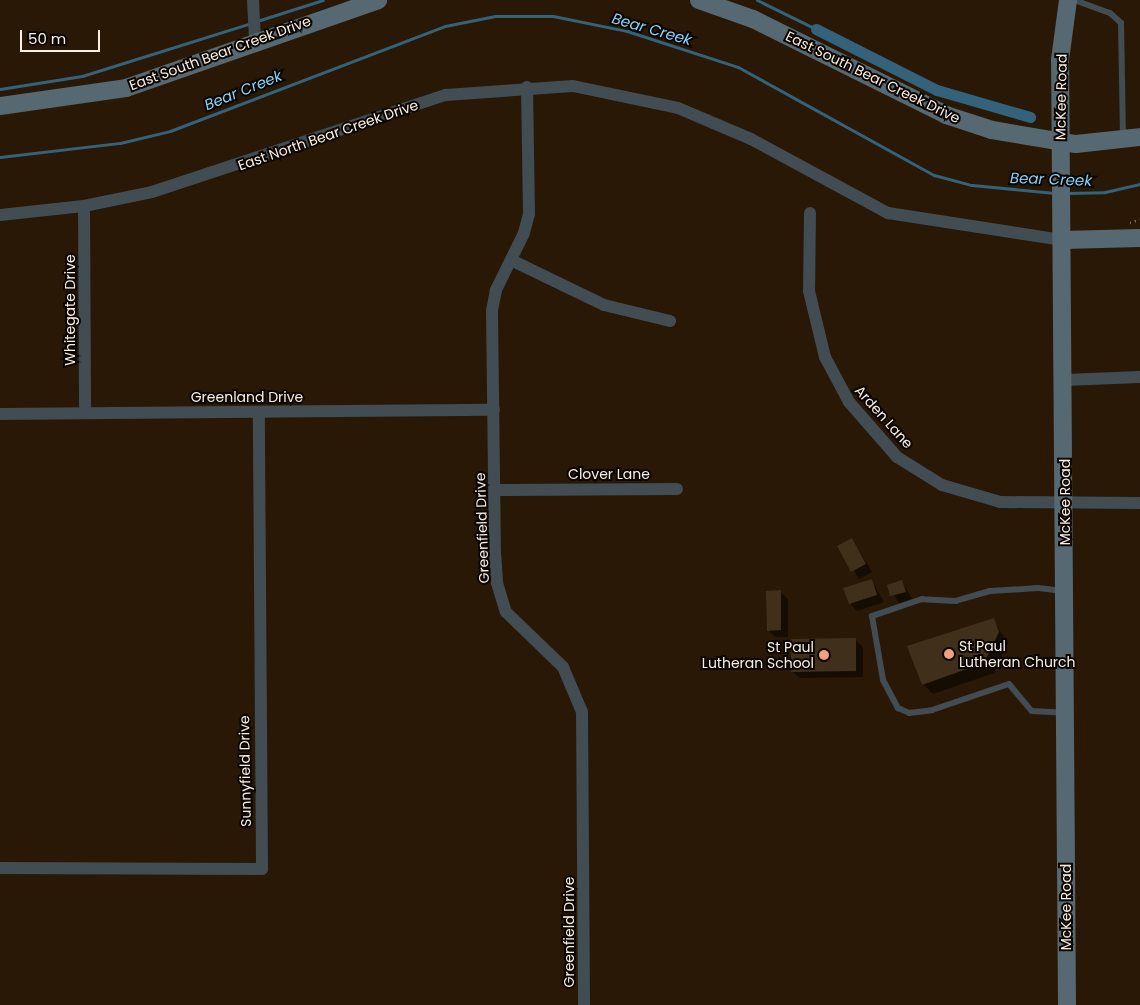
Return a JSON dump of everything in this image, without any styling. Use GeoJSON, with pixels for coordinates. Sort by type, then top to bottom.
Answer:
{"type":"FeatureCollection","features":[{"type":"Feature","properties":{"kind":"street"},"geometry":{"type":"LineString","coordinates":[[253,0],[255,40]]}},
{"type":"Feature","properties":{"kind":"street","name":"East South Bear Creek Drive"},"geometry":{"type":"LineString","coordinates":[[0,106],[126,88],[255,40],[378,0]]}},
{"type":"Feature","properties":{"kind":"street","name":"East South Bear Creek Drive"},"geometry":{"type":"LineString","coordinates":[[698,0],[753,19],[946,116],[1061,143],[1132,138]]}},
{"type":"Feature","properties":{"kind":"street","name":"McKee Road"},"geometry":{"type":"LineString","coordinates":[[1067,1005],[1064,591],[1065,380],[1060,60],[1068,0]]}},
{"type":"Feature","properties":{"kind":"street","name":"East North Bear Creek Drive"},"geometry":{"type":"LineString","coordinates":[[0,216],[84,206],[232,169],[383,113],[446,95],[527,87],[573,86],[678,108],[751,139],[888,213],[1062,233],[1140,238]]}},
{"type":"Feature","properties":{"kind":"street","name":"Greenfield Drive"},"geometry":{"type":"LineString","coordinates":[[527,87],[528,214],[511,260],[496,290],[492,311],[497,583],[506,612],[563,667],[582,712],[584,1005]]}},
{"type":"Feature","properties":{"kind":"street","name":"Whitegate Drive"},"geometry":{"type":"LineString","coordinates":[[84,206],[85,413]]}},
{"type":"Feature","properties":{"kind":"street","name":"Arden Lane"},"geometry":{"type":"LineString","coordinates":[[810,213],[810,291],[824,357],[837,386],[870,428],[911,468],[956,490],[1000,502],[1065,505],[1140,503]]}},
{"type":"Feature","properties":{"kind":"street"},"geometry":{"type":"LineString","coordinates":[[511,260],[604,305],[670,321]]}},
{"type":"Feature","properties":{"kind":"street"},"geometry":{"type":"LineString","coordinates":[[1065,380],[1140,377]]}},
{"type":"Feature","properties":{"kind":"street","name":"Greenland Drive"},"geometry":{"type":"LineString","coordinates":[[0,414],[494,410]]}},
{"type":"Feature","properties":{"kind":"street","name":"Sunnyfield Drive"},"geometry":{"type":"LineString","coordinates":[[0,868],[262,869],[259,412]]}},
{"type":"Feature","properties":{"kind":"street","name":"Clover Lane"},"geometry":{"type":"LineString","coordinates":[[495,490],[677,489]]}},
{"type":"Feature","properties":{"kind":"lane"},"geometry":{"type":"LineString","coordinates":[[1074,0],[1110,13],[1121,23],[1132,138]]}},
{"type":"Feature","properties":{"kind":"lane"},"geometry":{"type":"LineString","coordinates":[[1064,591],[1028,589],[990,591],[956,601],[922,600],[872,616],[883,680],[898,708],[908,712],[932,710],[1009,684],[1032,711],[1065,714]]}},
{"type":"Feature","properties":{"kind":"building"},"geometry":{"type":"Polygon","coordinates":[[[852,538],[866,564],[851,572],[837,546],[852,538]]]}},
{"type":"Feature","properties":{"kind":"building"},"geometry":{"type":"Polygon","coordinates":[[[872,579],[877,595],[849,604],[843,588],[872,579]]]}},
{"type":"Feature","properties":{"kind":"building"},"geometry":{"type":"Polygon","coordinates":[[[902,580],[906,592],[890,596],[887,585],[902,580]]]}},
{"type":"Feature","properties":{"kind":"building"},"geometry":{"type":"Polygon","coordinates":[[[781,590],[781,630],[767,631],[766,591],[781,590]]]}},
{"type":"Feature","properties":{"kind":"building","name":"St Paul Lutheran Church"},"geometry":{"type":"Polygon","coordinates":[[[994,618],[999,632],[984,663],[922,685],[907,646],[994,618]]]}},
{"type":"Feature","properties":{"kind":"building","name":"St Paul Lutheran School"},"geometry":{"type":"Polygon","coordinates":[[[856,638],[856,671],[791,672],[791,639],[856,638]]]}},
{"type":"Feature","properties":{"kind":"waterway"},"geometry":{"type":"LineString","coordinates":[[257,21],[323,0]]}},
{"type":"Feature","properties":{"kind":"waterway"},"geometry":{"type":"LineString","coordinates":[[757,0],[816,29]]}},
{"type":"Feature","properties":{"kind":"waterway","name":"Bear Creek"},"geometry":{"type":"LineString","coordinates":[[0,157],[120,143],[170,131],[445,26],[495,16],[553,16],[627,31],[738,67],[934,175],[972,185],[1055,193]]}},
{"type":"Feature","properties":{"kind":"waterway"},"geometry":{"type":"LineString","coordinates":[[0,89],[82,76],[251,23]]}},
{"type":"Feature","properties":{"kind":"waterway"},"geometry":{"type":"LineString","coordinates":[[816,29],[937,90],[1030,117]]}},
{"type":"Feature","properties":{"kind":"waterway","name":"Bear Creek"},"geometry":{"type":"LineString","coordinates":[[1066,193],[1105,192],[1140,184]]}},
{"type":"Feature","properties":{"kind":"place","name":"St Paul Lutheran Church"},"geometry":{"type":"Point","coordinates":[949,654]}},
{"type":"Feature","properties":{"kind":"place","name":"St Paul Lutheran School"},"geometry":{"type":"Point","coordinates":[824,655]}}]}
